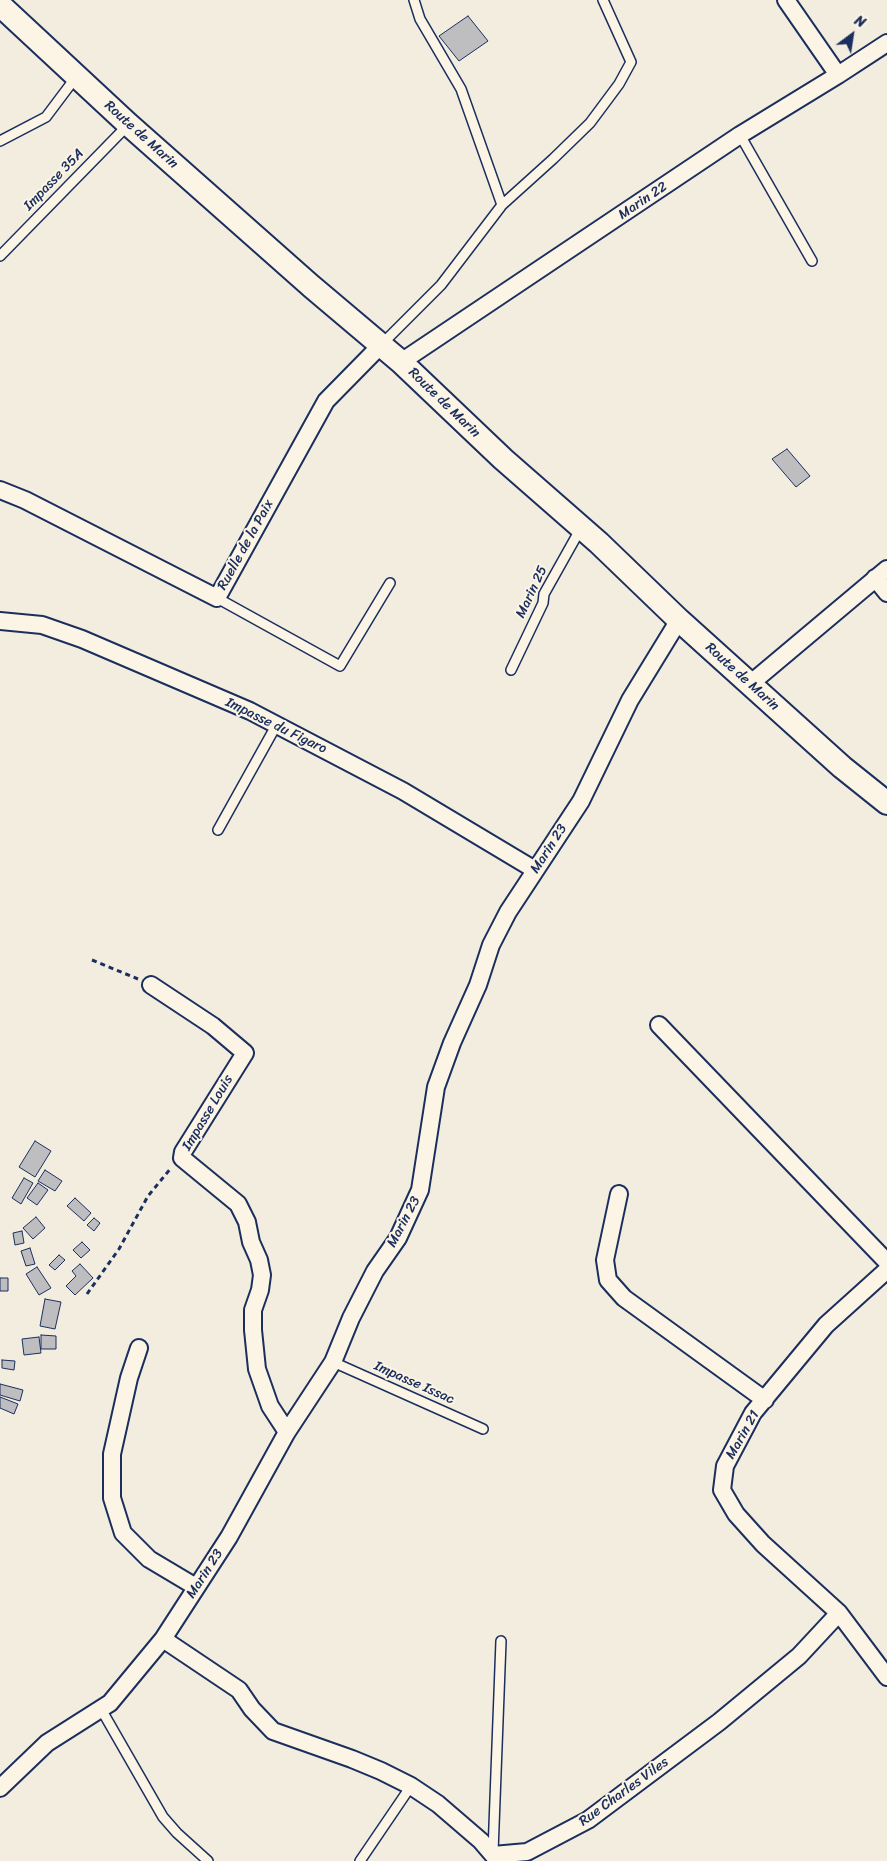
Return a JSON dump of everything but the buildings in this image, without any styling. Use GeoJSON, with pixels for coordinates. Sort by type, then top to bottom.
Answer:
{"type":"FeatureCollection","features":[{"type":"Feature","properties":{"kind":"main road","name":"Route de Marin"},"geometry":{"type":"LineString","coordinates":[[0,5],[128,124],[311,286],[401,362],[503,459],[581,527],[679,620],[842,767],[887,803]]}},
{"type":"Feature","properties":{"kind":"street"},"geometry":{"type":"LineString","coordinates":[[786,0],[838,75]]}},
{"type":"Feature","properties":{"kind":"street","name":"Marin 22"},"geometry":{"type":"LineString","coordinates":[[401,362],[740,135],[887,43]]}},
{"type":"Feature","properties":{"kind":"street","name":"Ruelle de la Paix"},"geometry":{"type":"LineString","coordinates":[[0,490],[25,500],[217,598],[326,401],[381,345]]}},
{"type":"Feature","properties":{"kind":"street"},"geometry":{"type":"LineString","coordinates":[[750,684],[881,573],[887,593]]}},
{"type":"Feature","properties":{"kind":"street","name":"Marin 23"},"geometry":{"type":"LineString","coordinates":[[2,1786],[47,1743],[110,1703],[163,1639],[229,1537],[287,1432],[333,1362],[351,1318],[375,1270],[398,1238],[420,1190],[436,1087],[452,1043],[478,985],[491,945],[508,912],[581,801],[630,700],[679,620]]}},
{"type":"Feature","properties":{"kind":"street","name":"Impasse du Figaro"},"geometry":{"type":"LineString","coordinates":[[0,621],[42,626],[82,640],[277,724],[403,791],[535,870]]}},
{"type":"Feature","properties":{"kind":"street","name":"Impasse Louis"},"geometry":{"type":"LineString","coordinates":[[151,985],[213,1026],[245,1053],[182,1158],[238,1204],[247,1222],[251,1242],[259,1260],[262,1275],[260,1290],[253,1310],[252,1330],[257,1369],[270,1406],[287,1432]]}},
{"type":"Feature","properties":{"kind":"street"},"geometry":{"type":"LineString","coordinates":[[658,1025],[887,1262]]}},
{"type":"Feature","properties":{"kind":"street"},"geometry":{"type":"LineString","coordinates":[[618,1194],[604,1260],[608,1280],[624,1298],[765,1400]]}},
{"type":"Feature","properties":{"kind":"street","name":"Marin 21"},"geometry":{"type":"LineString","coordinates":[[887,1270],[826,1325],[754,1413],[725,1466],[722,1490],[736,1514],[763,1544],[839,1614],[887,1676]]}},
{"type":"Feature","properties":{"kind":"street"},"geometry":{"type":"LineString","coordinates":[[139,1348],[129,1378],[112,1454],[112,1498],[123,1533],[149,1559],[196,1587]]}},
{"type":"Feature","properties":{"kind":"street","name":"Rue Charles Viles"},"geometry":{"type":"LineString","coordinates":[[492,1858],[528,1852],[588,1820],[719,1722],[800,1656],[839,1614]]}},
{"type":"Feature","properties":{"kind":"street"},"geometry":{"type":"LineString","coordinates":[[163,1639],[239,1690],[252,1709],[273,1731],[359,1762],[411,1786],[438,1804],[474,1835],[492,1858]]}},
{"type":"Feature","properties":{"kind":"lane"},"geometry":{"type":"LineString","coordinates":[[414,0],[420,19],[462,89],[502,205]]}},
{"type":"Feature","properties":{"kind":"lane"},"geometry":{"type":"LineString","coordinates":[[381,345],[441,285],[502,205],[553,160],[590,123],[619,84],[631,62],[603,0]]}},
{"type":"Feature","properties":{"kind":"lane"},"geometry":{"type":"LineString","coordinates":[[0,142],[46,117],[76,77]]}},
{"type":"Feature","properties":{"kind":"lane","name":"Impasse 35A"},"geometry":{"type":"LineString","coordinates":[[0,256],[128,124]]}},
{"type":"Feature","properties":{"kind":"lane"},"geometry":{"type":"LineString","coordinates":[[740,135],[812,261]]}},
{"type":"Feature","properties":{"kind":"lane","name":"Marin 25"},"geometry":{"type":"LineString","coordinates":[[511,670],[542,603],[544,594],[581,527]]}},
{"type":"Feature","properties":{"kind":"lane"},"geometry":{"type":"LineString","coordinates":[[217,598],[340,666],[390,583]]}},
{"type":"Feature","properties":{"kind":"lane"},"geometry":{"type":"LineString","coordinates":[[218,830],[277,724]]}},
{"type":"Feature","properties":{"kind":"lane","name":"Impasse Issac"},"geometry":{"type":"LineString","coordinates":[[333,1362],[483,1430]]}},
{"type":"Feature","properties":{"kind":"lane"},"geometry":{"type":"LineString","coordinates":[[492,1858],[501,1641]]}},
{"type":"Feature","properties":{"kind":"lane"},"geometry":{"type":"LineString","coordinates":[[101,1708],[163,1817],[208,1861]]}},
{"type":"Feature","properties":{"kind":"lane"},"geometry":{"type":"LineString","coordinates":[[360,1861],[411,1786]]}},
{"type":"Feature","properties":{"kind":"path"},"geometry":{"type":"LineString","coordinates":[[92,960],[151,985]]}},
{"type":"Feature","properties":{"kind":"path"},"geometry":{"type":"LineString","coordinates":[[86,1294],[118,1249],[148,1196],[171,1168],[182,1158]]}}]}
